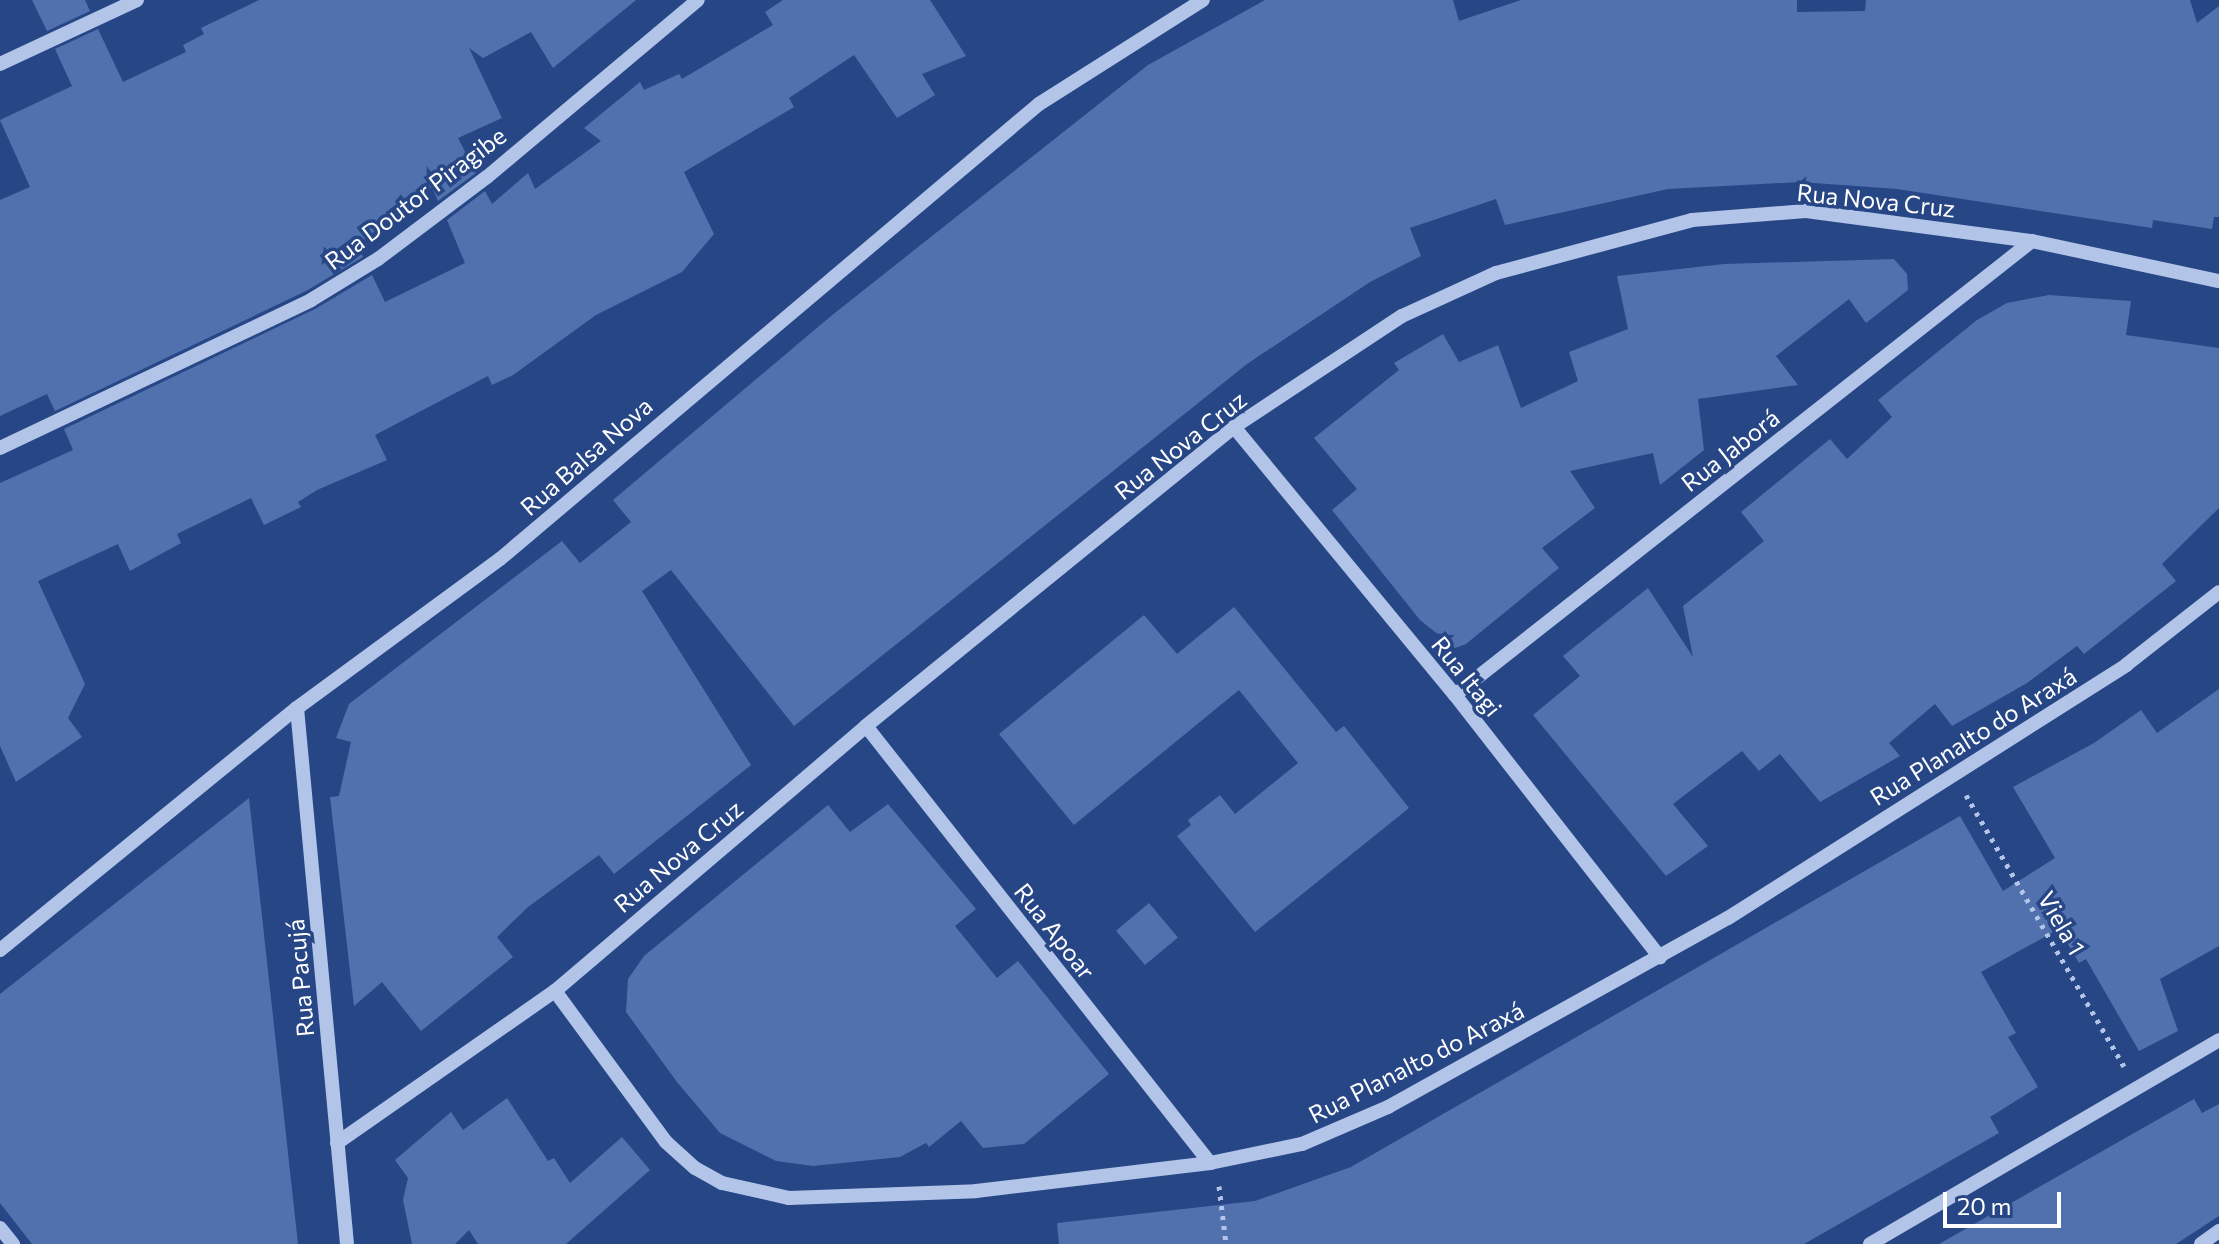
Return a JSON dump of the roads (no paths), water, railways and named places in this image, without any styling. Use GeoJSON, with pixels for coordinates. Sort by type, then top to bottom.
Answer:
{"type":"FeatureCollection","features":[{"type":"Feature","properties":{"kind":"street"},"geometry":{"type":"LineString","coordinates":[[0,64],[137,0]]}},
{"type":"Feature","properties":{"kind":"street","name":"Rua Doutor Piragibe"},"geometry":{"type":"LineString","coordinates":[[0,448],[311,300],[378,259],[487,177],[698,0]]}},
{"type":"Feature","properties":{"kind":"street","name":"Rua Balsa Nova"},"geometry":{"type":"LineString","coordinates":[[0,950],[297,708],[500,559],[1039,104],[1203,0]]}},
{"type":"Feature","properties":{"kind":"street","name":"Rua Nova Cruz"},"geometry":{"type":"LineString","coordinates":[[337,1143],[555,991],[866,726],[1234,427],[1402,316],[1482,279],[1692,220],[1806,211],[2032,241],[2219,281]]}},
{"type":"Feature","properties":{"kind":"street","name":"Rua Jaborá"},"geometry":{"type":"LineString","coordinates":[[1455,695],[2032,241]]}},
{"type":"Feature","properties":{"kind":"street","name":"Rua Itagi"},"geometry":{"type":"LineString","coordinates":[[1234,427],[1455,695],[1660,957]]}},
{"type":"Feature","properties":{"kind":"street","name":"Rua Planalto do Araxá"},"geometry":{"type":"LineString","coordinates":[[555,991],[666,1142],[722,1183],[789,1198],[945,1192],[1210,1163],[1302,1144],[1388,1107],[1660,957],[2126,665],[2219,592]]}},
{"type":"Feature","properties":{"kind":"street","name":"Rua Pacujá"},"geometry":{"type":"LineString","coordinates":[[297,708],[347,1244]]}},
{"type":"Feature","properties":{"kind":"street","name":"Rua Apoar"},"geometry":{"type":"LineString","coordinates":[[866,726],[1210,1163]]}},
{"type":"Feature","properties":{"kind":"street"},"geometry":{"type":"LineString","coordinates":[[1870,1244],[2139,1091],[2219,1040]]}},
{"type":"Feature","properties":{"kind":"street"},"geometry":{"type":"LineString","coordinates":[[0,1228],[13,1244]]}},
{"type":"Feature","properties":{"kind":"street"},"geometry":{"type":"LineString","coordinates":[[2201,1244],[2219,1231]]}}]}
